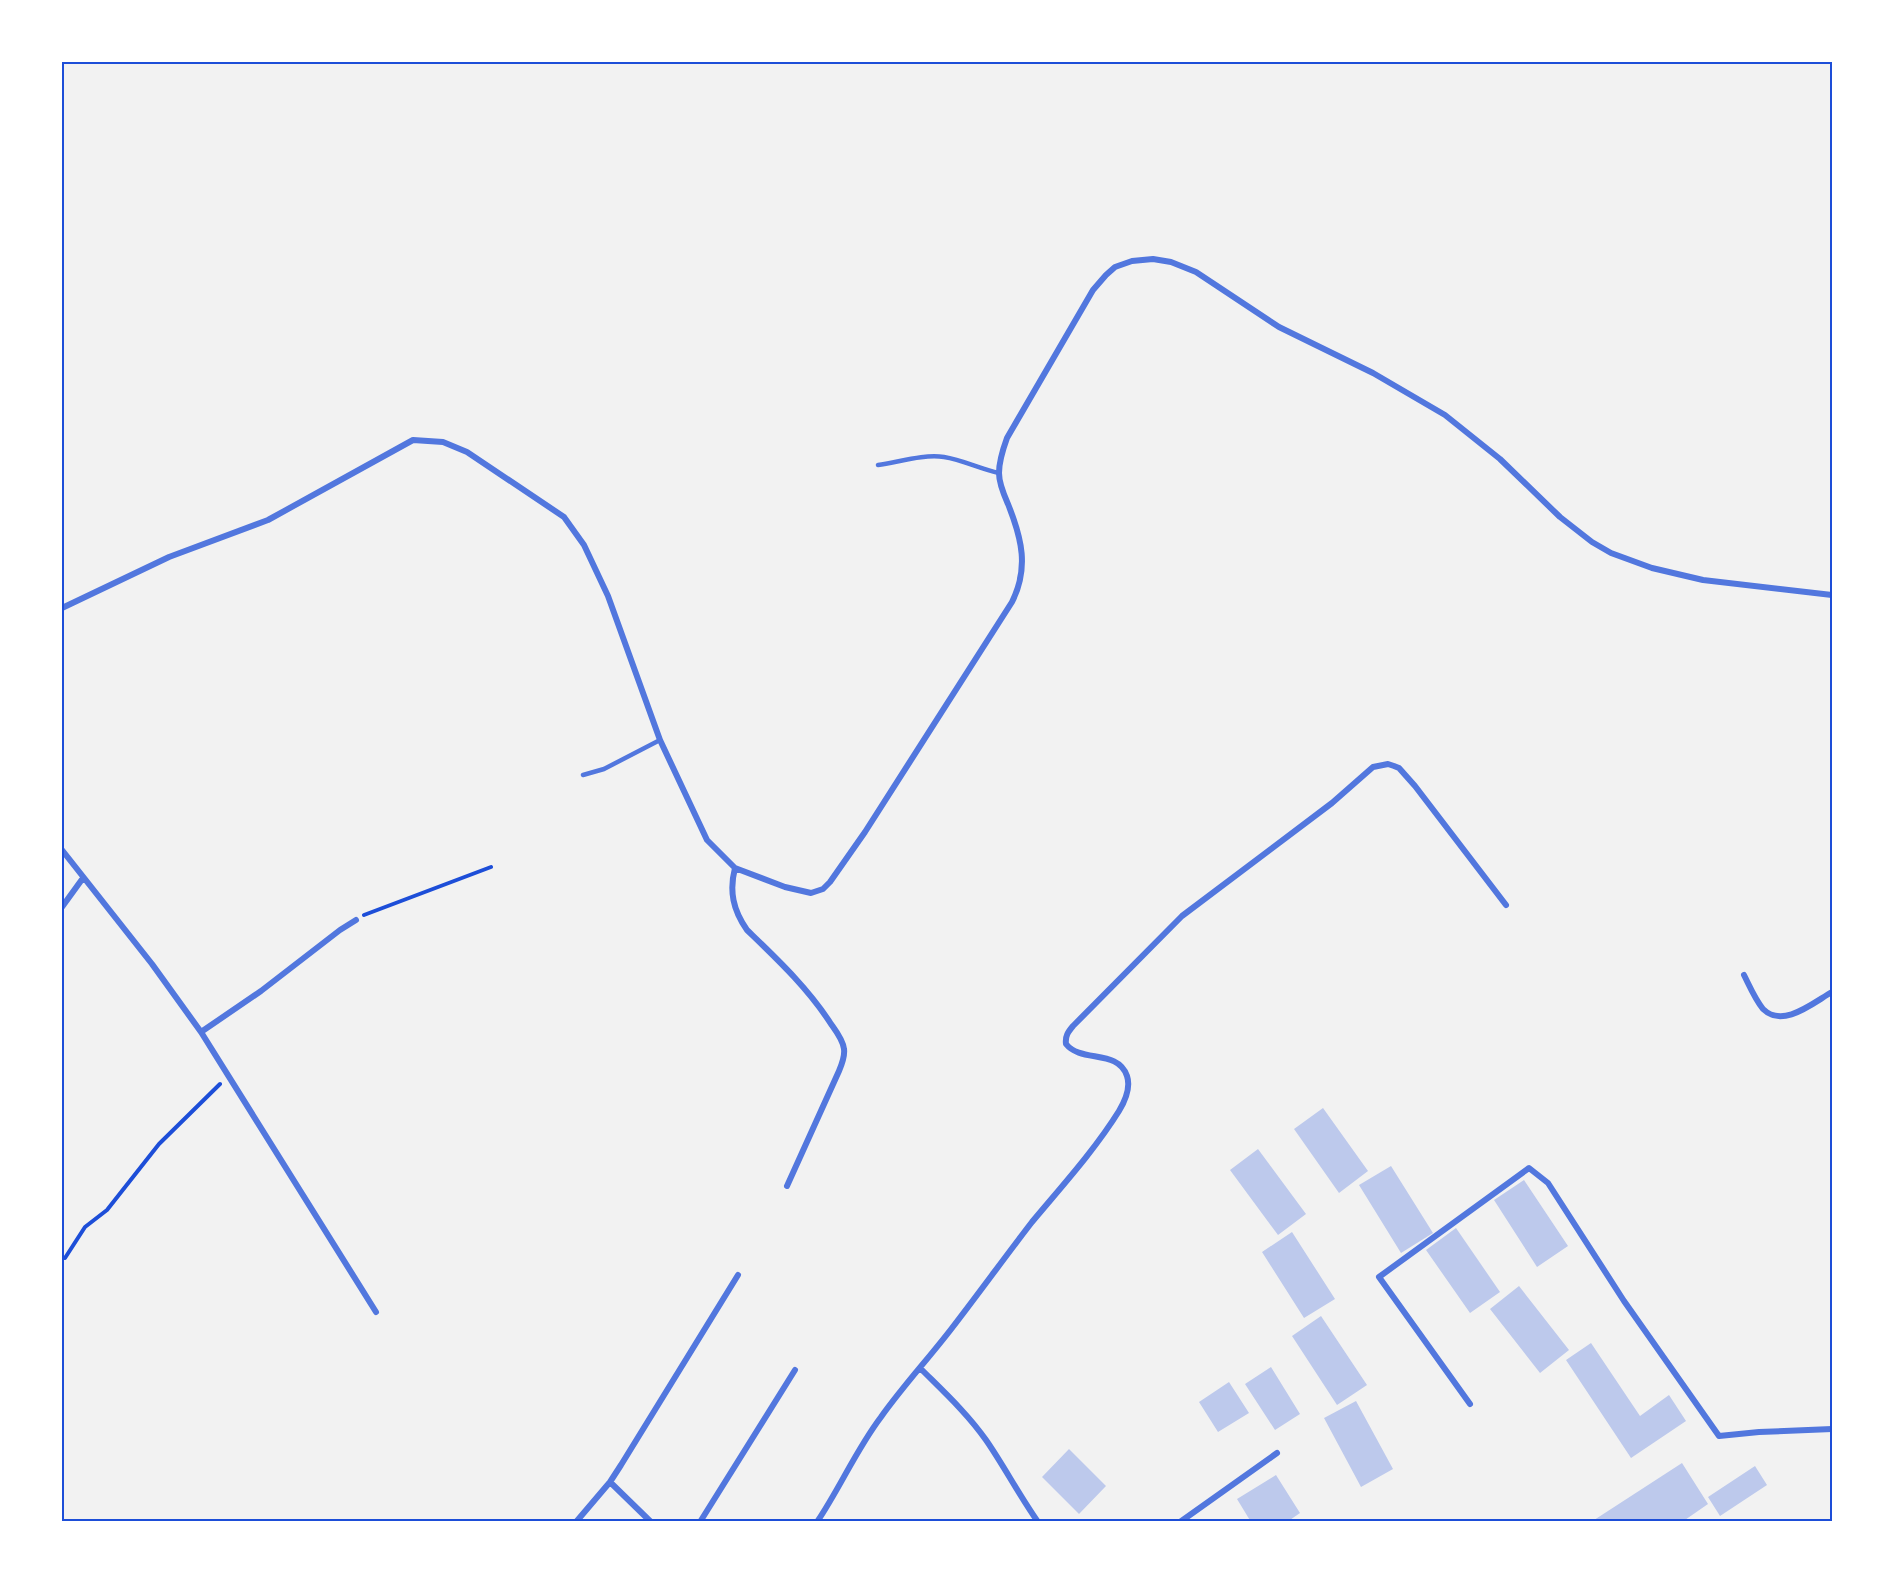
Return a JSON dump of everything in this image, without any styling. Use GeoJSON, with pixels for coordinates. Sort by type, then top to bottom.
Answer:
{"type":"FeatureCollection","features":[{"type":"Feature","properties":{"kind":"street"},"geometry":{"type":"LineString","coordinates":[[62,608],[169,557],[268,520],[413,440],[443,442],[467,452],[564,517],[584,545],[608,596],[660,740],[707,840],[735,868],[785,887],[815,893],[830,882],[865,832],[1019,588],[1023,565],[1022,552],[1017,528],[1000,482],[999,473],[1002,450],[1007,438],[1093,290],[1115,267],[1132,261],[1153,259],[1171,262],[1196,272],[1279,327],[1373,373],[1445,415],[1500,459],[1560,517],[1592,542],[1611,553],[1652,568],[1703,580],[1833,595]]}},
{"type":"Feature","properties":{"kind":"street"},"geometry":{"type":"LineString","coordinates":[[817,1521],[871,1430],[1032,1223],[1076,1171],[1119,1110],[1127,1091],[1128,1078],[1124,1070],[1120,1065],[1108,1059],[1076,1053],[1066,1044],[1067,1032],[1182,916],[1332,803],[1373,767],[1388,764],[1398,768],[1415,786],[1506,905]]}},
{"type":"Feature","properties":{"kind":"street"},"geometry":{"type":"LineString","coordinates":[[62,850],[152,964],[201,1032],[376,1312]]}},
{"type":"Feature","properties":{"kind":"street"},"geometry":{"type":"LineString","coordinates":[[735,868],[732,894],[741,921],[816,1001],[844,1047],[844,1058],[839,1071],[787,1186]]}},
{"type":"Feature","properties":{"kind":"street"},"geometry":{"type":"LineString","coordinates":[[62,907],[83,878]]}},
{"type":"Feature","properties":{"kind":"street"},"geometry":{"type":"LineString","coordinates":[[201,1032],[356,920]]}},
{"type":"Feature","properties":{"kind":"street"},"geometry":{"type":"LineString","coordinates":[[1744,975],[1763,1008],[1775,1016],[1782,1017],[1792,1014],[1833,992]]}},
{"type":"Feature","properties":{"kind":"street"},"geometry":{"type":"LineString","coordinates":[[1470,1404],[1379,1277],[1529,1168],[1548,1183],[1624,1301],[1719,1436],[1833,1429]]}},
{"type":"Feature","properties":{"kind":"street"},"geometry":{"type":"LineString","coordinates":[[576,1521],[610,1482],[738,1275]]}},
{"type":"Feature","properties":{"kind":"street"},"geometry":{"type":"LineString","coordinates":[[920,1368],[972,1421],[1038,1521]]}},
{"type":"Feature","properties":{"kind":"street"},"geometry":{"type":"LineString","coordinates":[[700,1521],[795,1370]]}},
{"type":"Feature","properties":{"kind":"street"},"geometry":{"type":"LineString","coordinates":[[1180,1521],[1277,1452]]}},
{"type":"Feature","properties":{"kind":"street"},"geometry":{"type":"LineString","coordinates":[[610,1482],[651,1521]]}},
{"type":"Feature","properties":{"kind":"lane"},"geometry":{"type":"LineString","coordinates":[[878,465],[937,457],[952,459],[999,473]]}},
{"type":"Feature","properties":{"kind":"lane"},"geometry":{"type":"LineString","coordinates":[[583,775],[604,769],[660,740]]}},
{"type":"Feature","properties":{"kind":"path"},"geometry":{"type":"LineString","coordinates":[[356,920],[490,867]]}},
{"type":"Feature","properties":{"kind":"path"},"geometry":{"type":"LineString","coordinates":[[65,1258],[85,1227],[107,1210],[159,1144],[229,1075]]}},
{"type":"Feature","properties":{"kind":"building"},"geometry":{"type":"Polygon","coordinates":[[[1323,1108],[1368,1171],[1339,1193],[1294,1129],[1323,1108]]]}},
{"type":"Feature","properties":{"kind":"building"},"geometry":{"type":"Polygon","coordinates":[[[1258,1149],[1306,1214],[1278,1235],[1230,1170],[1258,1149]]]}},
{"type":"Feature","properties":{"kind":"building"},"geometry":{"type":"Polygon","coordinates":[[[1391,1166],[1433,1233],[1401,1253],[1359,1185],[1391,1166]]]}},
{"type":"Feature","properties":{"kind":"building"},"geometry":{"type":"Polygon","coordinates":[[[1524,1180],[1568,1246],[1537,1267],[1494,1200],[1524,1180]]]}},
{"type":"Feature","properties":{"kind":"building"},"geometry":{"type":"Polygon","coordinates":[[[1456,1228],[1500,1292],[1470,1313],[1426,1250],[1456,1228]]]}},
{"type":"Feature","properties":{"kind":"building"},"geometry":{"type":"Polygon","coordinates":[[[1292,1232],[1335,1299],[1304,1318],[1262,1252],[1292,1232]]]}},
{"type":"Feature","properties":{"kind":"building"},"geometry":{"type":"Polygon","coordinates":[[[1519,1286],[1569,1350],[1540,1373],[1490,1309],[1519,1286]]]}},
{"type":"Feature","properties":{"kind":"building"},"geometry":{"type":"Polygon","coordinates":[[[1321,1316],[1367,1385],[1337,1405],[1292,1336],[1321,1316]]]}},
{"type":"Feature","properties":{"kind":"building"},"geometry":{"type":"Polygon","coordinates":[[[1591,1343],[1640,1416],[1669,1395],[1686,1421],[1631,1458],[1566,1360],[1591,1343]]]}},
{"type":"Feature","properties":{"kind":"building"},"geometry":{"type":"Polygon","coordinates":[[[1271,1367],[1300,1414],[1275,1430],[1245,1384],[1271,1367]]]}},
{"type":"Feature","properties":{"kind":"building"},"geometry":{"type":"Polygon","coordinates":[[[1229,1382],[1249,1413],[1218,1432],[1199,1402],[1229,1382]]]}},
{"type":"Feature","properties":{"kind":"building"},"geometry":{"type":"Polygon","coordinates":[[[1356,1401],[1393,1469],[1361,1487],[1324,1418],[1356,1401]]]}},
{"type":"Feature","properties":{"kind":"building"},"geometry":{"type":"Polygon","coordinates":[[[1069,1449],[1106,1486],[1079,1514],[1042,1477],[1069,1449]]]}},
{"type":"Feature","properties":{"kind":"building"},"geometry":{"type":"Polygon","coordinates":[[[1682,1463],[1708,1504],[1682,1522],[1591,1522],[1682,1463]]]}},
{"type":"Feature","properties":{"kind":"building"},"geometry":{"type":"Polygon","coordinates":[[[1755,1466],[1767,1485],[1720,1516],[1708,1497],[1755,1466]]]}},
{"type":"Feature","properties":{"kind":"building"},"geometry":{"type":"Polygon","coordinates":[[[1276,1475],[1300,1513],[1287,1522],[1251,1522],[1237,1499],[1276,1475]]]}}]}
